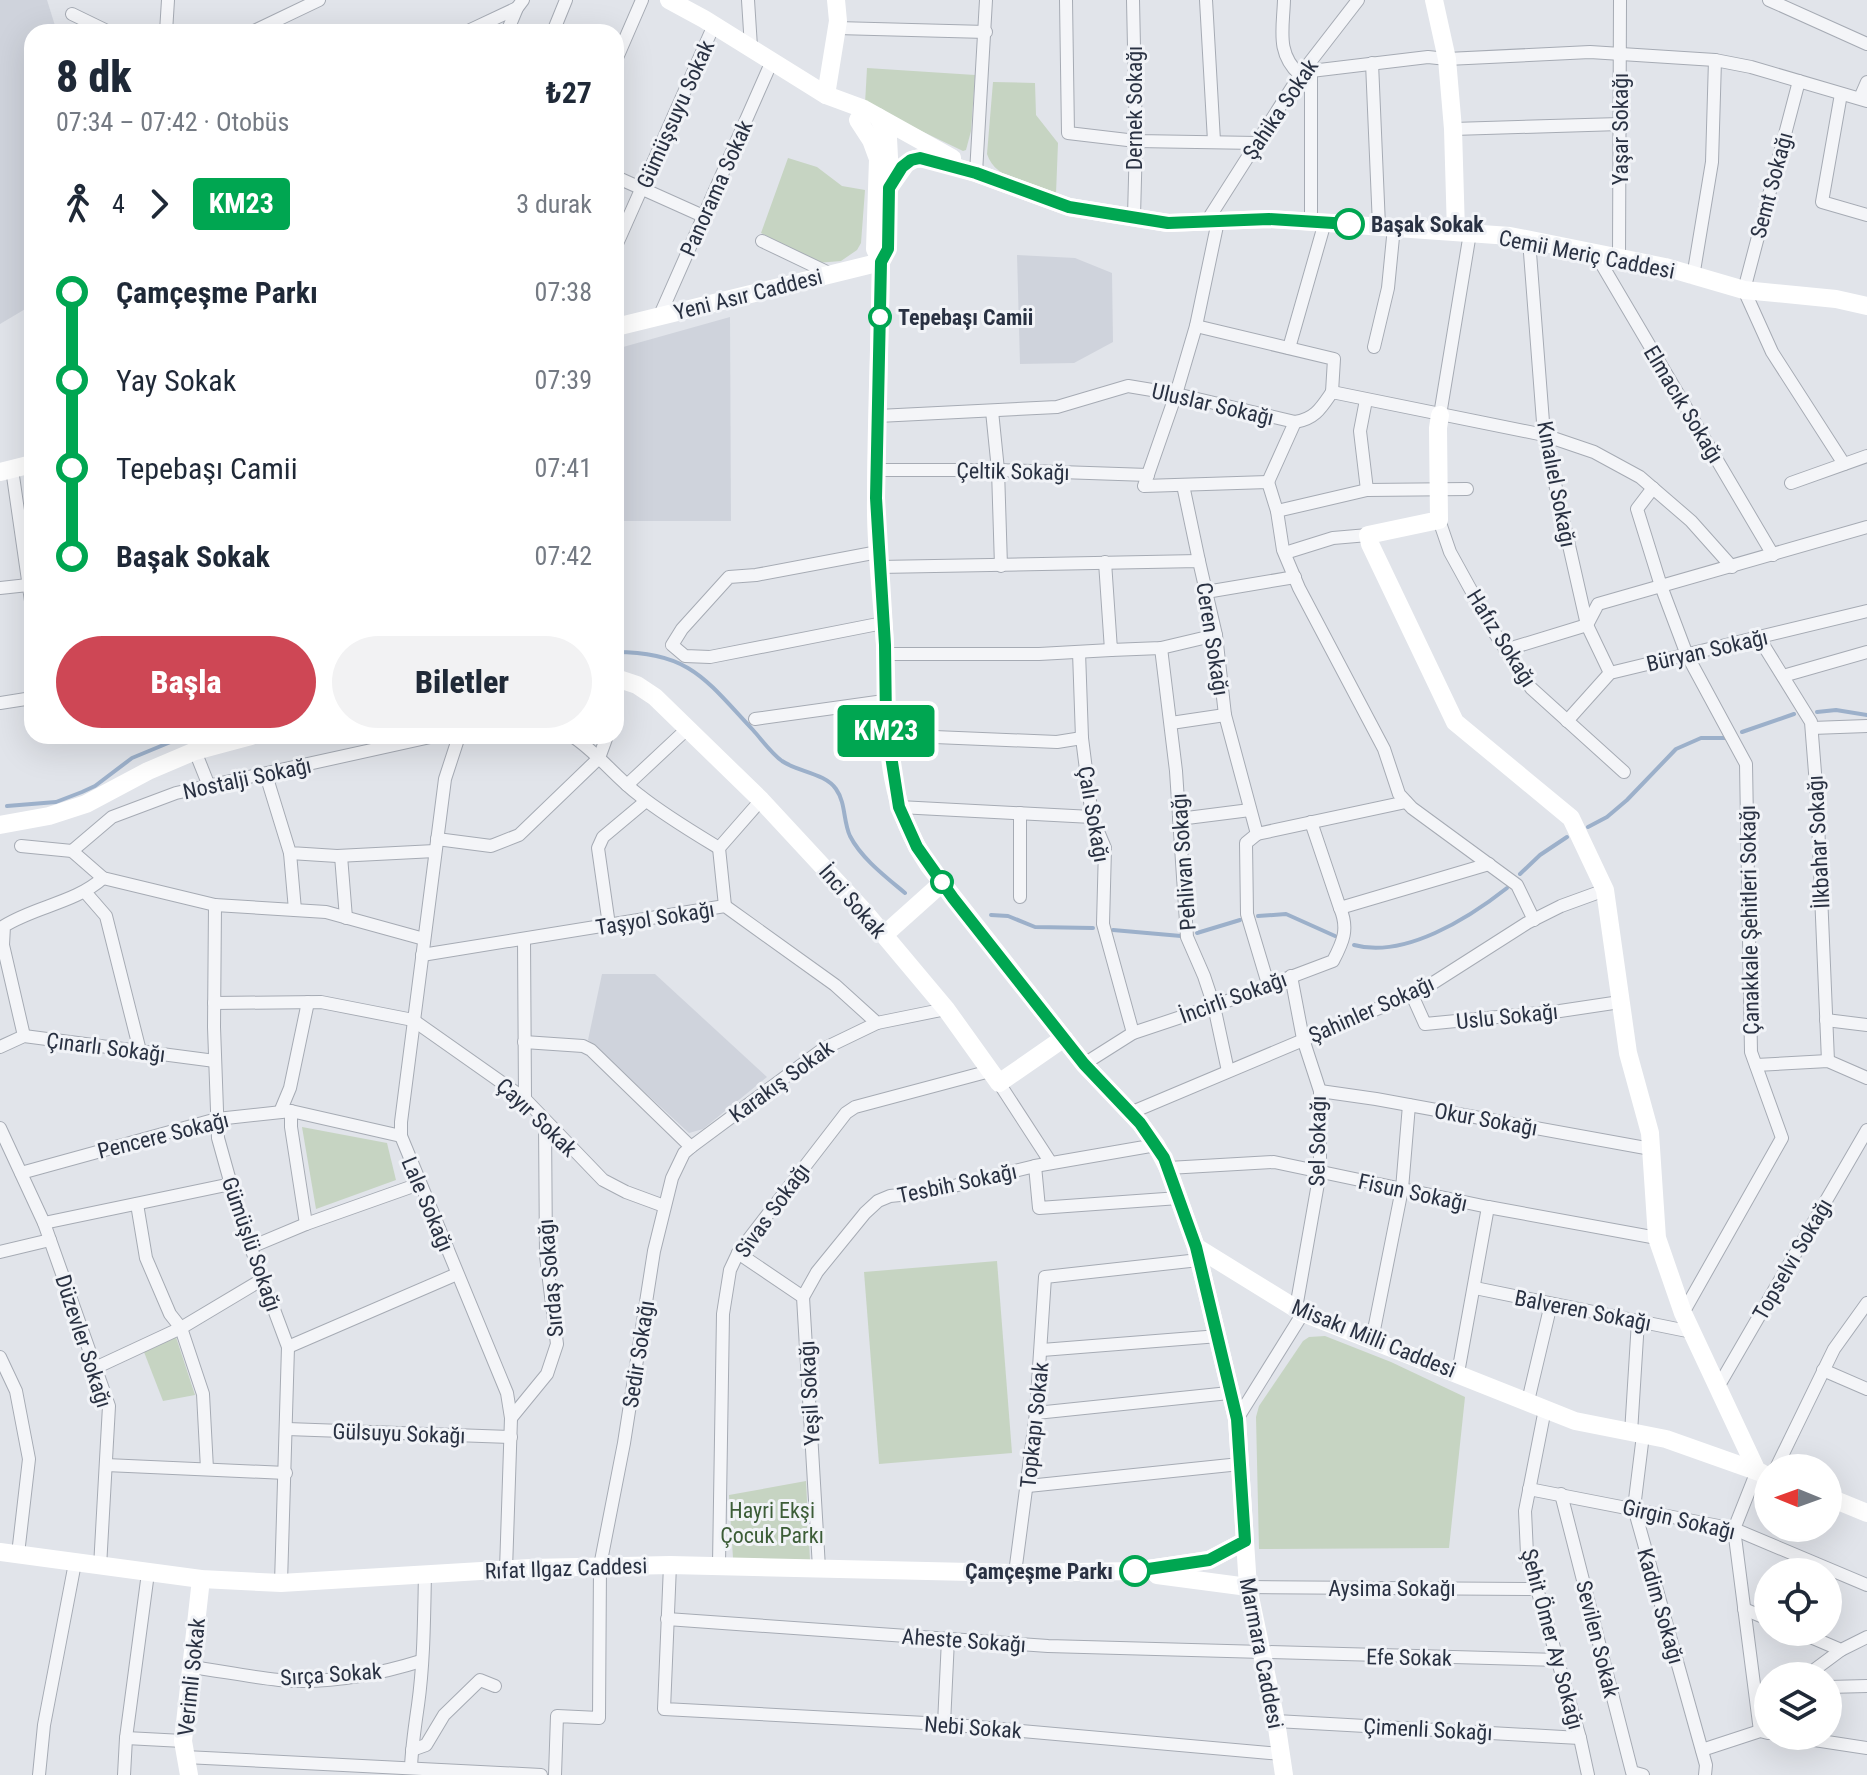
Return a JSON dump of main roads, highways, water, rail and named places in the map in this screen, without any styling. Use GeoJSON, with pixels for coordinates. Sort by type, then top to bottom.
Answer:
{"type":"FeatureCollection","features":[{"type":"Feature","properties":{"kind":"waterway"},"geometry":{"type":"LineString","coordinates":[[624,652],[662,657],[695,672],[709,683],[778,758],[831,784],[841,800],[848,830],[855,844],[874,867],[905,893]]}},
{"type":"Feature","properties":{"kind":"waterway"},"geometry":{"type":"LineString","coordinates":[[1817,712],[1836,710],[1867,715]]}},
{"type":"Feature","properties":{"kind":"waterway"},"geometry":{"type":"LineString","coordinates":[[1742,732],[1794,714]]}},
{"type":"Feature","properties":{"kind":"waterway"},"geometry":{"type":"LineString","coordinates":[[1588,827],[1607,817],[1627,800],[1676,749],[1701,738],[1726,738]]}},
{"type":"Feature","properties":{"kind":"waterway"},"geometry":{"type":"LineString","coordinates":[[7,806],[56,802],[82,792],[132,758],[166,744]]}},
{"type":"Feature","properties":{"kind":"waterway"},"geometry":{"type":"LineString","coordinates":[[1520,874],[1540,855],[1567,837]]}},
{"type":"Feature","properties":{"kind":"waterway"},"geometry":{"type":"LineString","coordinates":[[1354,945],[1373,948],[1414,941],[1455,923],[1507,888]]}},
{"type":"Feature","properties":{"kind":"waterway"},"geometry":{"type":"LineString","coordinates":[[1258,916],[1286,914],[1335,936]]}},
{"type":"Feature","properties":{"kind":"waterway"},"geometry":{"type":"LineString","coordinates":[[991,915],[1008,916],[1035,927],[1093,928]]}},
{"type":"Feature","properties":{"kind":"waterway"},"geometry":{"type":"LineString","coordinates":[[1197,933],[1240,920]]}},
{"type":"Feature","properties":{"kind":"waterway"},"geometry":{"type":"LineString","coordinates":[[1113,930],[1181,936]]}},
{"type":"Feature","properties":{"kind":"place","name":"Başak Sokak"},"geometry":{"type":"Point","coordinates":[1349,224]}},
{"type":"Feature","properties":{"kind":"place","name":"Tepebaşı Camii"},"geometry":{"type":"Point","coordinates":[880,317]}},
{"type":"Feature","properties":{"kind":"place","name":"Çamçeşme Parkı"},"geometry":{"type":"Point","coordinates":[1135,1571]}},
{"type":"Feature","properties":{"kind":"park label","name":"Hayri Ekşi Çocuk Parkı"},"geometry":{"type":"Point","coordinates":[772,1522]}}]}
